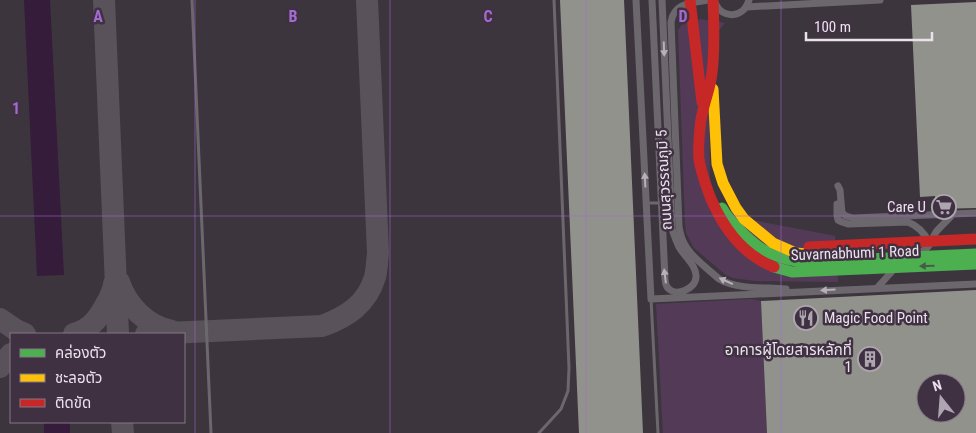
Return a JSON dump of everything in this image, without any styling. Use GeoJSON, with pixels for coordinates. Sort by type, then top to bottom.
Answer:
{"type":"FeatureCollection","features":[{"type":"Feature","properties":{"kind":"highway","name":"Suvarnabhumi 1 Road"},"geometry":{"type":"LineString","coordinates":[[690,0],[705,121],[714,165],[721,186],[730,202],[751,223],[783,242],[806,247],[976,239]]}},
{"type":"Feature","properties":{"kind":"highway","name":"Suvarnabhumi 1 Road"},"geometry":{"type":"LineString","coordinates":[[713,0],[714,45],[712,74],[717,164],[723,183],[744,219],[773,243],[807,254],[976,245]]}},
{"type":"Feature","properties":{"kind":"highway","name":"Suvarnabhumi 1 Road"},"geometry":{"type":"LineString","coordinates":[[712,74],[701,119],[699,158],[702,173],[716,213],[725,228],[735,242],[764,264],[792,272],[976,264]]}},
{"type":"Feature","properties":{"kind":"highway","name":"Suvarnabhumi 1 Road"},"geometry":{"type":"LineString","coordinates":[[705,121],[706,168],[714,192],[726,215],[743,235],[761,250],[784,260],[801,262],[976,254]]}},
{"type":"Feature","properties":{"kind":"street","name":"ถนนสุวรรณภูมิ 5"},"geometry":{"type":"LineString","coordinates":[[636,0],[651,299],[808,292]]}},
{"type":"Feature","properties":{"kind":"street","name":"ถนนสุวรรณภูมิ 5"},"geometry":{"type":"LineString","coordinates":[[652,0],[665,279],[666,286],[669,289],[689,297]]}},
{"type":"Feature","properties":{"kind":"street","name":"ถนนสุวรรณภูมิ 5"},"geometry":{"type":"LineString","coordinates":[[662,0],[672,228],[680,249],[696,271],[695,282],[692,287],[669,298]]}},
{"type":"Feature","properties":{"kind":"street","name":"ถนนสุวรรณภูมิ 5"},"geometry":{"type":"LineString","coordinates":[[708,0],[681,6],[674,11],[671,22],[679,227],[683,242],[689,252],[726,283],[747,287],[808,292]]}},
{"type":"Feature","properties":{"kind":"street"},"geometry":{"type":"LineString","coordinates":[[713,0],[719,10],[730,15],[742,12],[748,4],[879,0]]}},
{"type":"Feature","properties":{"kind":"street"},"geometry":{"type":"LineString","coordinates":[[929,246],[926,237],[916,225],[908,222],[853,224],[838,220],[836,190],[838,186],[842,213],[854,218],[976,213]]}},
{"type":"Feature","properties":{"kind":"street"},"geometry":{"type":"LineString","coordinates":[[877,288],[903,260],[924,251],[929,246],[936,232],[953,214]]}},
{"type":"Feature","properties":{"kind":"street"},"geometry":{"type":"LineString","coordinates":[[929,246],[976,245]]}},
{"type":"Feature","properties":{"kind":"street"},"geometry":{"type":"LineString","coordinates":[[808,292],[976,284]]}},
{"type":"Feature","properties":{"kind":"lane"},"geometry":{"type":"LineString","coordinates":[[192,0],[211,433]]}},
{"type":"Feature","properties":{"kind":"lane"},"geometry":{"type":"LineString","coordinates":[[540,433],[561,409],[568,390],[569,368],[554,0]]}},
{"type":"Feature","properties":{"kind":"lane"},"geometry":{"type":"LineString","coordinates":[[646,203],[662,203]]}},
{"type":"Feature","properties":{"kind":"lane"},"geometry":{"type":"LineString","coordinates":[[651,299],[658,433]]}},
{"type":"Feature","properties":{"kind":"shaded area"},"geometry":{"type":"Polygon","coordinates":[[[24,0],[50,0],[64,275],[37,276],[24,0]]]}},
{"type":"Feature","properties":{"kind":"shaded area"},"geometry":{"type":"Polygon","coordinates":[[[701,19],[725,23],[709,42],[710,212],[835,236],[838,282],[755,281],[733,278],[726,275],[694,248],[686,233],[678,30],[683,23],[701,19]]]}},
{"type":"Feature","properties":{"kind":"shaded area"},"geometry":{"type":"Polygon","coordinates":[[[751,299],[761,301],[767,433],[663,433],[656,304],[751,299]]]}},
{"type":"Feature","properties":{"kind":"shaded area"},"geometry":{"type":"Polygon","coordinates":[[[44,423],[70,423],[70,433],[44,433],[44,423]]]}},
{"type":"Feature","properties":{"kind":"building"},"geometry":{"type":"Polygon","coordinates":[[[560,0],[624,0],[643,433],[579,433],[560,0]]]}},
{"type":"Feature","properties":{"kind":"building"},"geometry":{"type":"Polygon","coordinates":[[[976,2],[976,208],[936,209],[935,196],[920,197],[911,5],[976,2]]]}},
{"type":"Feature","properties":{"kind":"building","name":"อาคารผู้โดยสารหลักที่ 1"},"geometry":{"type":"Polygon","coordinates":[[[976,290],[976,433],[767,433],[761,301],[976,290]]]}},
{"type":"Feature","properties":{"kind":"taxiway"},"geometry":{"type":"LineString","coordinates":[[104,0],[118,333]]}},
{"type":"Feature","properties":{"kind":"taxiway"},"geometry":{"type":"LineString","coordinates":[[168,333],[322,326],[348,314],[367,295],[375,277],[378,253],[367,0]]}},
{"type":"Feature","properties":{"kind":"taxiway"},"geometry":{"type":"LineString","coordinates":[[119,282],[127,299],[139,314],[154,325],[172,331]]}},
{"type":"Feature","properties":{"kind":"taxiway"},"geometry":{"type":"LineString","coordinates":[[76,333],[86,329],[95,321],[109,299],[114,284]]}},
{"type":"Feature","properties":{"kind":"taxiway"},"geometry":{"type":"LineString","coordinates":[[0,319],[23,333]]}},
{"type":"Feature","properties":{"kind":"taxiway"},"geometry":{"type":"LineString","coordinates":[[0,367],[10,355]]}},
{"type":"Feature","properties":{"kind":"taxiway"},"geometry":{"type":"LineString","coordinates":[[122,423],[123,433]]}},
{"type":"Feature","properties":{"kind":"traffic: fast"},"geometry":{"type":"LineString","coordinates":[[722,208],[735,225],[765,251],[781,258],[801,262],[976,254]]}},
{"type":"Feature","properties":{"kind":"traffic: fast"},"geometry":{"type":"LineString","coordinates":[[774,267],[792,272],[976,264]]}},
{"type":"Feature","properties":{"kind":"traffic: slow"},"geometry":{"type":"LineString","coordinates":[[713,89],[717,164],[723,183],[736,208],[744,219],[773,243],[796,253],[819,253]]}},
{"type":"Feature","properties":{"kind":"traffic: jam"},"geometry":{"type":"LineString","coordinates":[[690,0],[702,102]]}},
{"type":"Feature","properties":{"kind":"traffic: jam"},"geometry":{"type":"LineString","coordinates":[[713,0],[713,64],[701,121],[699,140],[701,169],[711,199],[728,231],[753,256],[774,267]]}},
{"type":"Feature","properties":{"kind":"traffic: jam"},"geometry":{"type":"LineString","coordinates":[[809,247],[976,239]]}},
{"type":"Feature","properties":{"kind":"place","name":"Care U"},"geometry":{"type":"Point","coordinates":[944,207]}},
{"type":"Feature","properties":{"kind":"place","name":"Magic Food Point"},"geometry":{"type":"Point","coordinates":[806,318]}},
{"type":"Feature","properties":{"kind":"place","name":"อาคารผู้โดยสารหลักที่ 1"},"geometry":{"type":"Point","coordinates":[870,359]}}]}
